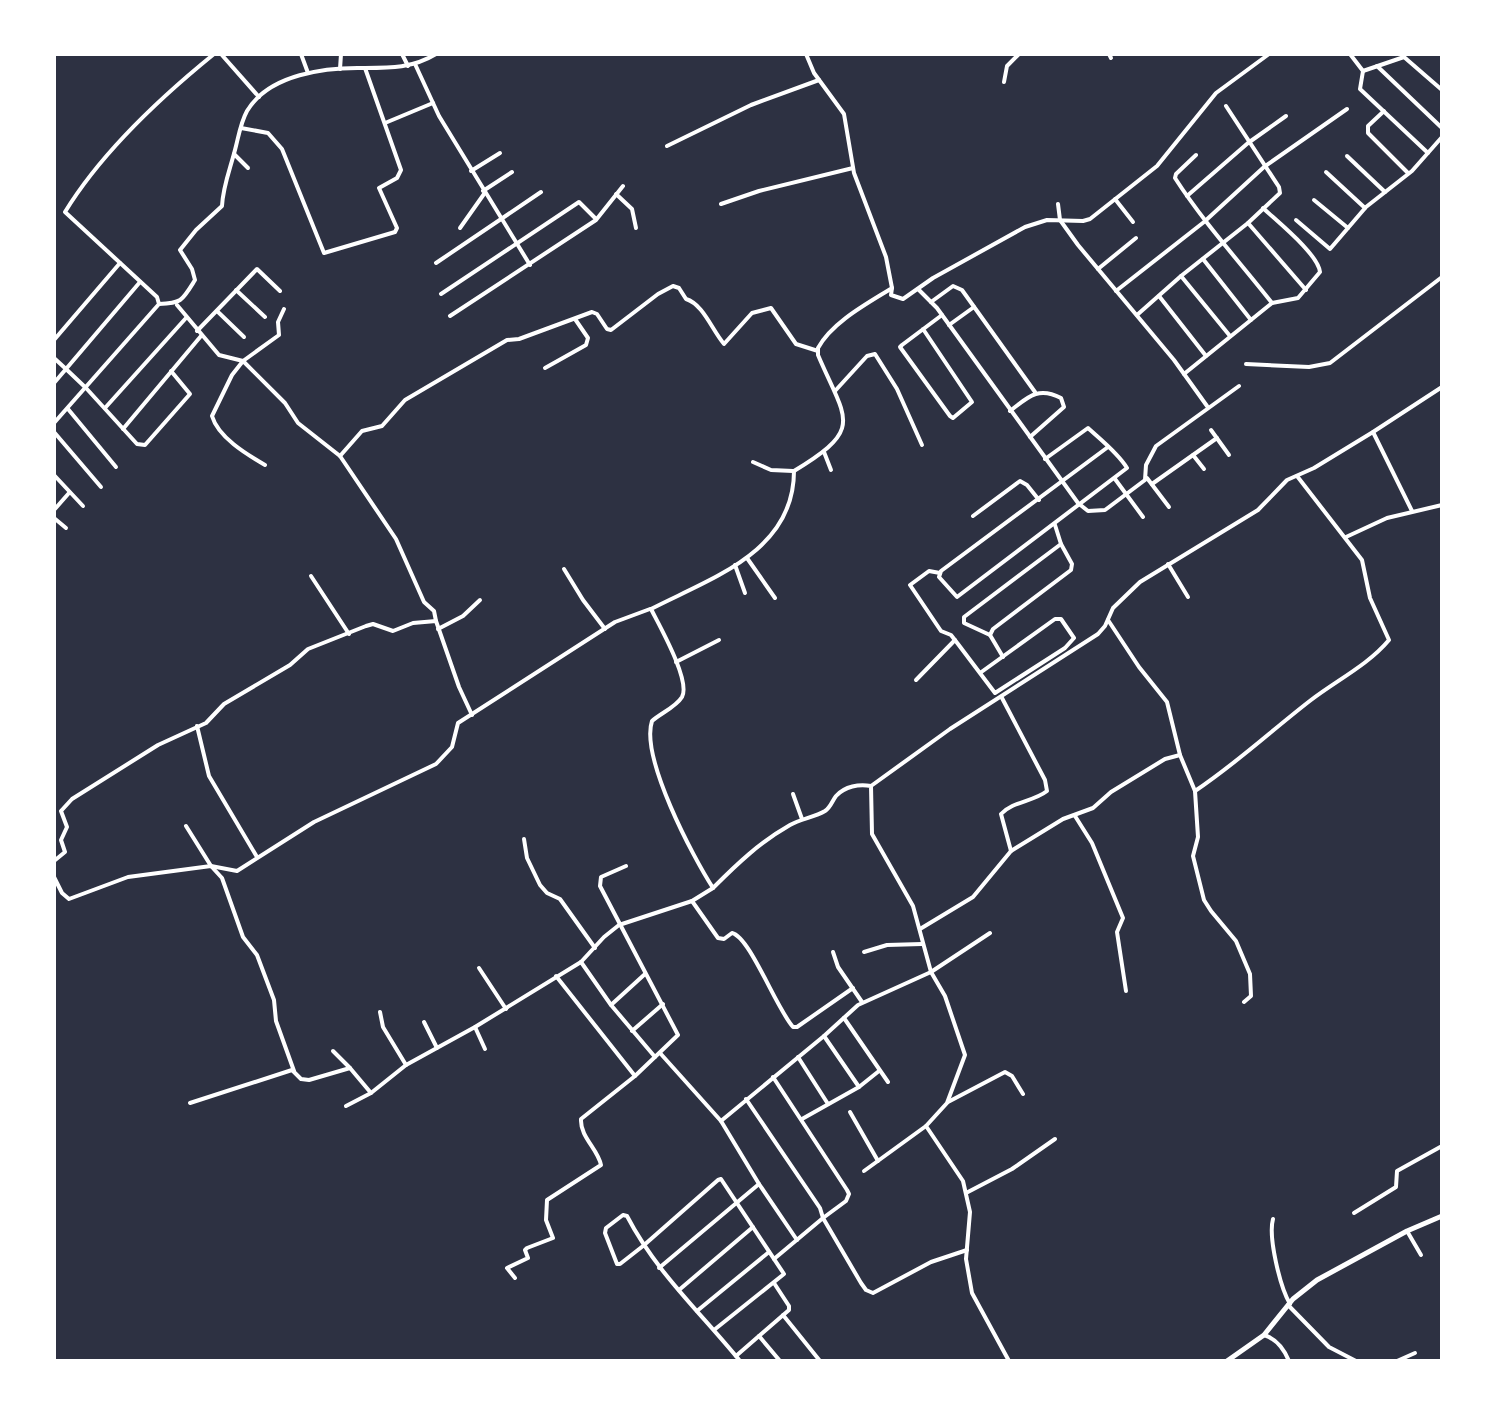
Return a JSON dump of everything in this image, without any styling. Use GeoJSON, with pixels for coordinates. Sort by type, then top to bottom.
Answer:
{"type":"FeatureCollection","features":[{"type":"Feature","properties":{"kind":"street"},"geometry":{"type":"LineString","coordinates":[[159,304],[157,297],[65,212],[122,140],[214,54]]}},
{"type":"Feature","properties":{"kind":"street"},"geometry":{"type":"LineString","coordinates":[[221,54],[259,97]]}},
{"type":"Feature","properties":{"kind":"street"},"geometry":{"type":"LineString","coordinates":[[301,54],[308,73]]}},
{"type":"Feature","properties":{"kind":"street"},"geometry":{"type":"LineString","coordinates":[[340,69],[341,54]]}},
{"type":"Feature","properties":{"kind":"street"},"geometry":{"type":"LineString","coordinates":[[402,54],[408,66]]}},
{"type":"Feature","properties":{"kind":"street"},"geometry":{"type":"LineString","coordinates":[[176,304],[195,280],[180,250],[222,206],[222,193],[241,128],[247,111],[259,97],[308,73],[408,66],[436,54]]}},
{"type":"Feature","properties":{"kind":"street"},"geometry":{"type":"LineString","coordinates":[[806,54],[819,80],[844,114],[853,168],[886,257],[891,295],[898,299],[908,297],[1025,227],[1047,220],[1086,221],[1163,160],[1216,93],[1269,54]]}},
{"type":"Feature","properties":{"kind":"street"},"geometry":{"type":"LineString","coordinates":[[1004,82],[1007,66],[1019,54]]}},
{"type":"Feature","properties":{"kind":"street"},"geometry":{"type":"LineString","coordinates":[[1350,54],[1363,71],[1360,89],[1428,153]]}},
{"type":"Feature","properties":{"kind":"street"},"geometry":{"type":"LineString","coordinates":[[1363,71],[1404,57],[1442,90]]}},
{"type":"Feature","properties":{"kind":"street"},"geometry":{"type":"LineString","coordinates":[[415,64],[471,171],[530,265]]}},
{"type":"Feature","properties":{"kind":"street"},"geometry":{"type":"LineString","coordinates":[[1377,66],[1442,128]]}},
{"type":"Feature","properties":{"kind":"street"},"geometry":{"type":"LineString","coordinates":[[241,128],[268,133],[282,149],[321,251],[327,253],[396,230],[378,190],[400,175],[365,68]]}},
{"type":"Feature","properties":{"kind":"street"},"geometry":{"type":"LineString","coordinates":[[667,146],[751,105],[819,80]]}},
{"type":"Feature","properties":{"kind":"street"},"geometry":{"type":"LineString","coordinates":[[385,123],[433,103]]}},
{"type":"Feature","properties":{"kind":"street"},"geometry":{"type":"LineString","coordinates":[[1137,315],[1248,223],[1280,190],[1226,106]]}},
{"type":"Feature","properties":{"kind":"street"},"geometry":{"type":"LineString","coordinates":[[1116,291],[1204,222],[1264,167],[1347,109]]}},
{"type":"Feature","properties":{"kind":"street"},"geometry":{"type":"LineString","coordinates":[[1384,111],[1368,126],[1368,133],[1408,174]]}},
{"type":"Feature","properties":{"kind":"street"},"geometry":{"type":"LineString","coordinates":[[1187,196],[1248,143],[1286,116]]}},
{"type":"Feature","properties":{"kind":"street"},"geometry":{"type":"LineString","coordinates":[[1296,220],[1330,249],[1365,208],[1408,174],[1442,137]]}},
{"type":"Feature","properties":{"kind":"street"},"geometry":{"type":"LineString","coordinates":[[471,171],[500,153]]}},
{"type":"Feature","properties":{"kind":"street"},"geometry":{"type":"LineString","coordinates":[[234,154],[248,168]]}},
{"type":"Feature","properties":{"kind":"street"},"geometry":{"type":"LineString","coordinates":[[1196,155],[1175,176],[1204,222],[1225,243],[1272,303]]}},
{"type":"Feature","properties":{"kind":"street"},"geometry":{"type":"LineString","coordinates":[[1347,156],[1385,192]]}},
{"type":"Feature","properties":{"kind":"street"},"geometry":{"type":"LineString","coordinates":[[721,204],[759,191],[853,168]]}},
{"type":"Feature","properties":{"kind":"street"},"geometry":{"type":"LineString","coordinates":[[460,228],[484,192],[512,172]]}},
{"type":"Feature","properties":{"kind":"street"},"geometry":{"type":"LineString","coordinates":[[1326,172],[1365,208]]}},
{"type":"Feature","properties":{"kind":"street"},"geometry":{"type":"LineString","coordinates":[[450,316],[596,220],[623,186]]}},
{"type":"Feature","properties":{"kind":"street"},"geometry":{"type":"LineString","coordinates":[[436,263],[541,192]]}},
{"type":"Feature","properties":{"kind":"street"},"geometry":{"type":"LineString","coordinates":[[616,194],[632,209],[636,228]]}},
{"type":"Feature","properties":{"kind":"street"},"geometry":{"type":"LineString","coordinates":[[1115,199],[1133,222]]}},
{"type":"Feature","properties":{"kind":"street"},"geometry":{"type":"LineString","coordinates":[[1314,200],[1348,228]]}},
{"type":"Feature","properties":{"kind":"street"},"geometry":{"type":"LineString","coordinates":[[441,294],[579,202],[596,220]]}},
{"type":"Feature","properties":{"kind":"street"},"geometry":{"type":"LineString","coordinates":[[1058,204],[1060,220],[1208,407]]}},
{"type":"Feature","properties":{"kind":"street"},"geometry":{"type":"LineString","coordinates":[[1184,374],[1272,303],[1298,298],[1320,272],[1320,268],[1263,208]]}},
{"type":"Feature","properties":{"kind":"street"},"geometry":{"type":"LineString","coordinates":[[1248,223],[1306,290]]}},
{"type":"Feature","properties":{"kind":"street"},"geometry":{"type":"LineString","coordinates":[[1098,269],[1136,238]]}},
{"type":"Feature","properties":{"kind":"street"},"geometry":{"type":"LineString","coordinates":[[1203,259],[1251,320]]}},
{"type":"Feature","properties":{"kind":"street"},"geometry":{"type":"LineString","coordinates":[[54,340],[120,263]]}},
{"type":"Feature","properties":{"kind":"street"},"geometry":{"type":"LineString","coordinates":[[123,429],[217,311],[257,269],[280,291]]}},
{"type":"Feature","properties":{"kind":"street"},"geometry":{"type":"LineString","coordinates":[[1181,276],[1230,337]]}},
{"type":"Feature","properties":{"kind":"street"},"geometry":{"type":"LineString","coordinates":[[1246,364],[1309,367],[1330,363],[1442,277]]}},
{"type":"Feature","properties":{"kind":"street"},"geometry":{"type":"LineString","coordinates":[[54,383],[140,282]]}},
{"type":"Feature","properties":{"kind":"street"},"geometry":{"type":"LineString","coordinates":[[931,302],[956,285],[1035,392]]}},
{"type":"Feature","properties":{"kind":"street"},"geometry":{"type":"LineString","coordinates":[[340,456],[362,431],[382,426],[405,400],[507,340],[519,339],[595,313],[611,330],[658,294],[676,287],[686,299],[699,307],[724,344],[752,313],[771,308],[796,344],[818,351]]}},
{"type":"Feature","properties":{"kind":"street"},"geometry":{"type":"LineString","coordinates":[[753,462],[771,470],[794,471],[835,442],[843,426],[843,414],[818,351],[829,334],[892,288]]}},
{"type":"Feature","properties":{"kind":"street"},"geometry":{"type":"LineString","coordinates":[[918,289],[942,315],[1080,506],[1088,511],[1105,510],[1147,478]]}},
{"type":"Feature","properties":{"kind":"street"},"geometry":{"type":"LineString","coordinates":[[236,290],[265,317]]}},
{"type":"Feature","properties":{"kind":"street"},"geometry":{"type":"LineString","coordinates":[[1159,296],[1206,356]]}},
{"type":"Feature","properties":{"kind":"street"},"geometry":{"type":"LineString","coordinates":[[54,423],[159,304],[176,304],[219,355],[243,361],[285,403],[298,423],[340,456],[396,539],[424,602],[434,611],[438,629],[472,715]]}},
{"type":"Feature","properties":{"kind":"street"},"geometry":{"type":"LineString","coordinates":[[949,325],[974,307]]}},
{"type":"Feature","properties":{"kind":"street"},"geometry":{"type":"LineString","coordinates":[[265,465],[236,446],[214,423],[212,416],[232,375],[243,361],[279,335],[278,322],[284,309]]}},
{"type":"Feature","properties":{"kind":"street"},"geometry":{"type":"LineString","coordinates":[[217,311],[244,337]]}},
{"type":"Feature","properties":{"kind":"street"},"geometry":{"type":"LineString","coordinates":[[923,329],[972,402],[953,418],[900,347],[923,329],[942,315]]}},
{"type":"Feature","properties":{"kind":"street"},"geometry":{"type":"LineString","coordinates":[[105,408],[187,317]]}},
{"type":"Feature","properties":{"kind":"street"},"geometry":{"type":"LineString","coordinates":[[545,368],[586,345],[588,338],[575,319]]}},
{"type":"Feature","properties":{"kind":"street"},"geometry":{"type":"LineString","coordinates":[[835,391],[867,356],[875,354],[897,389],[922,445]]}},
{"type":"Feature","properties":{"kind":"street"},"geometry":{"type":"LineString","coordinates":[[54,358],[137,444],[145,445],[190,394],[171,371]]}},
{"type":"Feature","properties":{"kind":"street"},"geometry":{"type":"LineString","coordinates":[[1169,507],[1147,478],[1146,465],[1156,446],[1239,386]]}},
{"type":"Feature","properties":{"kind":"street"},"geometry":{"type":"LineString","coordinates":[[346,1106],[371,1093],[406,1065],[506,1009],[581,962],[619,925],[692,901],[713,888],[763,842],[802,819],[826,810],[844,790],[862,784],[871,786],[950,729],[1098,634],[1113,608],[1140,582],[1258,510],[1285,482],[1373,432],[1442,387]]}},
{"type":"Feature","properties":{"kind":"street"},"geometry":{"type":"LineString","coordinates":[[1010,411],[1035,392],[1061,398],[1064,407],[1029,437]]}},
{"type":"Feature","properties":{"kind":"street"},"geometry":{"type":"LineString","coordinates":[[68,409],[116,467]]}},
{"type":"Feature","properties":{"kind":"street"},"geometry":{"type":"LineString","coordinates":[[940,573],[939,577],[951,593],[957,597],[963,595],[1115,479],[1127,466],[1085,428],[1045,459]]}},
{"type":"Feature","properties":{"kind":"street"},"geometry":{"type":"LineString","coordinates":[[1211,430],[1229,455]]}},
{"type":"Feature","properties":{"kind":"street"},"geometry":{"type":"LineString","coordinates":[[54,432],[101,487]]}},
{"type":"Feature","properties":{"kind":"street"},"geometry":{"type":"LineString","coordinates":[[1373,432],[1412,511]]}},
{"type":"Feature","properties":{"kind":"street"},"geometry":{"type":"LineString","coordinates":[[1152,484],[1217,438]]}},
{"type":"Feature","properties":{"kind":"street"},"geometry":{"type":"LineString","coordinates":[[980,673],[1055,619],[1061,619],[1074,638],[1065,648],[996,694],[980,673],[955,640],[941,631],[910,585],[929,571],[940,573],[1108,447]]}},
{"type":"Feature","properties":{"kind":"street"},"geometry":{"type":"LineString","coordinates":[[824,452],[831,470]]}},
{"type":"Feature","properties":{"kind":"street"},"geometry":{"type":"LineString","coordinates":[[1193,455],[1204,469]]}},
{"type":"Feature","properties":{"kind":"street"},"geometry":{"type":"LineString","coordinates":[[54,877],[62,893],[69,899],[118,879],[211,866],[234,872],[342,807],[436,764],[452,747],[456,726],[472,715],[626,617],[651,609],[747,558],[770,538],[783,516],[792,497],[794,471]]}},
{"type":"Feature","properties":{"kind":"street"},"geometry":{"type":"LineString","coordinates":[[54,475],[83,506]]}},
{"type":"Feature","properties":{"kind":"street"},"geometry":{"type":"LineString","coordinates":[[1195,791],[1230,768],[1300,708],[1355,669],[1389,640],[1370,598],[1362,560],[1297,476]]}},
{"type":"Feature","properties":{"kind":"street"},"geometry":{"type":"LineString","coordinates":[[1115,479],[1143,517]]}},
{"type":"Feature","properties":{"kind":"street"},"geometry":{"type":"LineString","coordinates":[[973,516],[1020,481],[1039,500]]}},
{"type":"Feature","properties":{"kind":"street"},"geometry":{"type":"LineString","coordinates":[[54,510],[69,493]]}},
{"type":"Feature","properties":{"kind":"street"},"geometry":{"type":"LineString","coordinates":[[1346,537],[1387,518],[1442,505]]}},
{"type":"Feature","properties":{"kind":"street"},"geometry":{"type":"LineString","coordinates":[[54,518],[66,528]]}},
{"type":"Feature","properties":{"kind":"street"},"geometry":{"type":"LineString","coordinates":[[990,635],[1006,618],[1071,570],[1072,564],[1055,525]]}},
{"type":"Feature","properties":{"kind":"street"},"geometry":{"type":"LineString","coordinates":[[1003,657],[990,635],[964,623],[964,617],[1061,544]]}},
{"type":"Feature","properties":{"kind":"street"},"geometry":{"type":"LineString","coordinates":[[747,558],[775,598]]}},
{"type":"Feature","properties":{"kind":"street"},"geometry":{"type":"LineString","coordinates":[[1168,564],[1188,597]]}},
{"type":"Feature","properties":{"kind":"street"},"geometry":{"type":"LineString","coordinates":[[735,565],[745,593]]}},
{"type":"Feature","properties":{"kind":"street"},"geometry":{"type":"LineString","coordinates":[[564,569],[605,629]]}},
{"type":"Feature","properties":{"kind":"street"},"geometry":{"type":"LineString","coordinates":[[311,576],[349,634]]}},
{"type":"Feature","properties":{"kind":"street"},"geometry":{"type":"LineString","coordinates":[[438,629],[463,616],[480,600]]}},
{"type":"Feature","properties":{"kind":"street"},"geometry":{"type":"LineString","coordinates":[[651,609],[683,683],[683,696],[652,721],[652,742],[665,791],[694,859],[713,888]]}},
{"type":"Feature","properties":{"kind":"street"},"geometry":{"type":"LineString","coordinates":[[1108,620],[1167,702],[1180,755],[1195,791],[1198,814],[1198,837],[1193,856],[1195,865],[1204,900],[1236,941],[1250,974],[1251,996],[1244,1002]]}},
{"type":"Feature","properties":{"kind":"street"},"geometry":{"type":"LineString","coordinates":[[54,861],[65,852],[61,840],[67,827],[61,811],[72,799],[144,753],[206,723],[236,694],[290,665],[308,649],[373,624],[393,631],[413,623],[436,621]]}},
{"type":"Feature","properties":{"kind":"street"},"geometry":{"type":"LineString","coordinates":[[676,662],[719,640]]}},
{"type":"Feature","properties":{"kind":"street"},"geometry":{"type":"LineString","coordinates":[[916,680],[955,640]]}},
{"type":"Feature","properties":{"kind":"street"},"geometry":{"type":"LineString","coordinates":[[1002,698],[1045,780],[1047,791],[1001,814],[1011,851]]}},
{"type":"Feature","properties":{"kind":"street"},"geometry":{"type":"LineString","coordinates":[[197,725],[209,776],[257,857]]}},
{"type":"Feature","properties":{"kind":"street"},"geometry":{"type":"LineString","coordinates":[[920,929],[973,897],[1011,851],[1063,819],[1093,808],[1111,792],[1165,759],[1180,755]]}},
{"type":"Feature","properties":{"kind":"street"},"geometry":{"type":"LineString","coordinates":[[871,786],[872,834],[905,889],[931,972],[945,996],[965,1055],[947,1103]]}},
{"type":"Feature","properties":{"kind":"street"},"geometry":{"type":"LineString","coordinates":[[793,794],[802,819]]}},
{"type":"Feature","properties":{"kind":"street"},"geometry":{"type":"LineString","coordinates":[[1075,816],[1092,843],[1123,918],[1117,932],[1126,991]]}},
{"type":"Feature","properties":{"kind":"street"},"geometry":{"type":"LineString","coordinates":[[186,826],[222,878],[243,937],[257,955],[274,1000],[276,1021],[294,1071],[301,1079],[309,1080],[350,1068]]}},
{"type":"Feature","properties":{"kind":"street"},"geometry":{"type":"LineString","coordinates":[[524,839],[527,858],[540,885],[547,893],[560,899],[595,948]]}},
{"type":"Feature","properties":{"kind":"street"},"geometry":{"type":"LineString","coordinates":[[515,1278],[507,1268],[528,1258],[527,1248],[553,1238],[546,1220],[547,1200],[601,1165],[600,1158],[581,1128],[581,1119],[635,1076],[678,1035],[599,882],[601,877],[626,866]]}},
{"type":"Feature","properties":{"kind":"street"},"geometry":{"type":"LineString","coordinates":[[692,901],[718,938],[724,939],[732,933],[740,936],[792,1026],[797,1027],[853,988]]}},
{"type":"Feature","properties":{"kind":"street"},"geometry":{"type":"LineString","coordinates":[[721,1121],[862,1002],[931,972],[990,933]]}},
{"type":"Feature","properties":{"kind":"street"},"geometry":{"type":"LineString","coordinates":[[864,952],[887,945],[922,944]]}},
{"type":"Feature","properties":{"kind":"street"},"geometry":{"type":"LineString","coordinates":[[833,952],[838,967],[862,1002]]}},
{"type":"Feature","properties":{"kind":"street"},"geometry":{"type":"LineString","coordinates":[[581,962],[632,1031],[721,1121],[797,1240]]}},
{"type":"Feature","properties":{"kind":"street"},"geometry":{"type":"LineString","coordinates":[[479,968],[506,1009]]}},
{"type":"Feature","properties":{"kind":"street"},"geometry":{"type":"LineString","coordinates":[[611,1005],[645,974]]}},
{"type":"Feature","properties":{"kind":"street"},"geometry":{"type":"LineString","coordinates":[[556,976],[635,1076]]}},
{"type":"Feature","properties":{"kind":"street"},"geometry":{"type":"LineString","coordinates":[[632,1031],[663,1004]]}},
{"type":"Feature","properties":{"kind":"street"},"geometry":{"type":"LineString","coordinates":[[380,1012],[383,1027],[406,1065]]}},
{"type":"Feature","properties":{"kind":"street"},"geometry":{"type":"LineString","coordinates":[[844,1018],[888,1082]]}},
{"type":"Feature","properties":{"kind":"street"},"geometry":{"type":"LineString","coordinates":[[424,1022],[437,1048]]}},
{"type":"Feature","properties":{"kind":"street"},"geometry":{"type":"LineString","coordinates":[[475,1027],[485,1049]]}},
{"type":"Feature","properties":{"kind":"street"},"geometry":{"type":"LineString","coordinates":[[824,1036],[859,1087]]}},
{"type":"Feature","properties":{"kind":"street"},"geometry":{"type":"LineString","coordinates":[[333,1051],[371,1093]]}},
{"type":"Feature","properties":{"kind":"street"},"geometry":{"type":"LineString","coordinates":[[798,1057],[828,1104]]}},
{"type":"Feature","properties":{"kind":"street"},"geometry":{"type":"LineString","coordinates":[[190,1103],[294,1071]]}},
{"type":"Feature","properties":{"kind":"street"},"geometry":{"type":"LineString","coordinates":[[802,1119],[859,1087],[879,1071]]}},
{"type":"Feature","properties":{"kind":"street"},"geometry":{"type":"LineString","coordinates":[[864,1171],[926,1126],[947,1103],[1005,1072],[1012,1076],[1023,1094]]}},
{"type":"Feature","properties":{"kind":"street"},"geometry":{"type":"LineString","coordinates":[[773,1077],[849,1194],[846,1201],[774,1259]]}},
{"type":"Feature","properties":{"kind":"street"},"geometry":{"type":"LineString","coordinates":[[746,1099],[820,1208],[861,1283],[870,1293],[878,1292],[931,1262],[967,1250]]}},
{"type":"Feature","properties":{"kind":"street"},"geometry":{"type":"LineString","coordinates":[[850,1112],[878,1161]]}},
{"type":"Feature","properties":{"kind":"street"},"geometry":{"type":"LineString","coordinates":[[926,1126],[959,1173],[970,1219],[966,1266],[974,1299],[1009,1361]]}},
{"type":"Feature","properties":{"kind":"street"},"geometry":{"type":"LineString","coordinates":[[966,1193],[1012,1169],[1055,1139]]}},
{"type":"Feature","properties":{"kind":"street"},"geometry":{"type":"LineString","coordinates":[[1354,1213],[1396,1187],[1397,1171],[1442,1146]]}},
{"type":"Feature","properties":{"kind":"street"},"geometry":{"type":"LineString","coordinates":[[714,1330],[784,1274],[724,1181],[718,1180],[643,1246],[619,1265],[605,1233],[606,1228],[625,1214],[643,1246],[659,1268],[738,1359],[789,1306],[774,1283]]}},
{"type":"Feature","properties":{"kind":"street"},"geometry":{"type":"LineString","coordinates":[[659,1268],[759,1184]]}},
{"type":"Feature","properties":{"kind":"street"},"geometry":{"type":"LineString","coordinates":[[1227,1361],[1264,1335],[1289,1305],[1317,1280],[1407,1231],[1442,1216]]}},
{"type":"Feature","properties":{"kind":"street"},"geometry":{"type":"LineString","coordinates":[[1273,1219],[1271,1228],[1276,1267],[1289,1305],[1329,1347],[1356,1361]]}},
{"type":"Feature","properties":{"kind":"street"},"geometry":{"type":"LineString","coordinates":[[678,1291],[753,1227]]}},
{"type":"Feature","properties":{"kind":"street"},"geometry":{"type":"LineString","coordinates":[[1407,1231],[1421,1255]]}},
{"type":"Feature","properties":{"kind":"street"},"geometry":{"type":"LineString","coordinates":[[697,1311],[769,1252]]}},
{"type":"Feature","properties":{"kind":"street"},"geometry":{"type":"LineString","coordinates":[[783,1315],[820,1361]]}},
{"type":"Feature","properties":{"kind":"street"},"geometry":{"type":"LineString","coordinates":[[1264,1335],[1284,1350],[1289,1361]]}},
{"type":"Feature","properties":{"kind":"street"},"geometry":{"type":"LineString","coordinates":[[759,1336],[780,1361]]}},
{"type":"Feature","properties":{"kind":"street"},"geometry":{"type":"LineString","coordinates":[[1397,1361],[1415,1353]]}}]}
